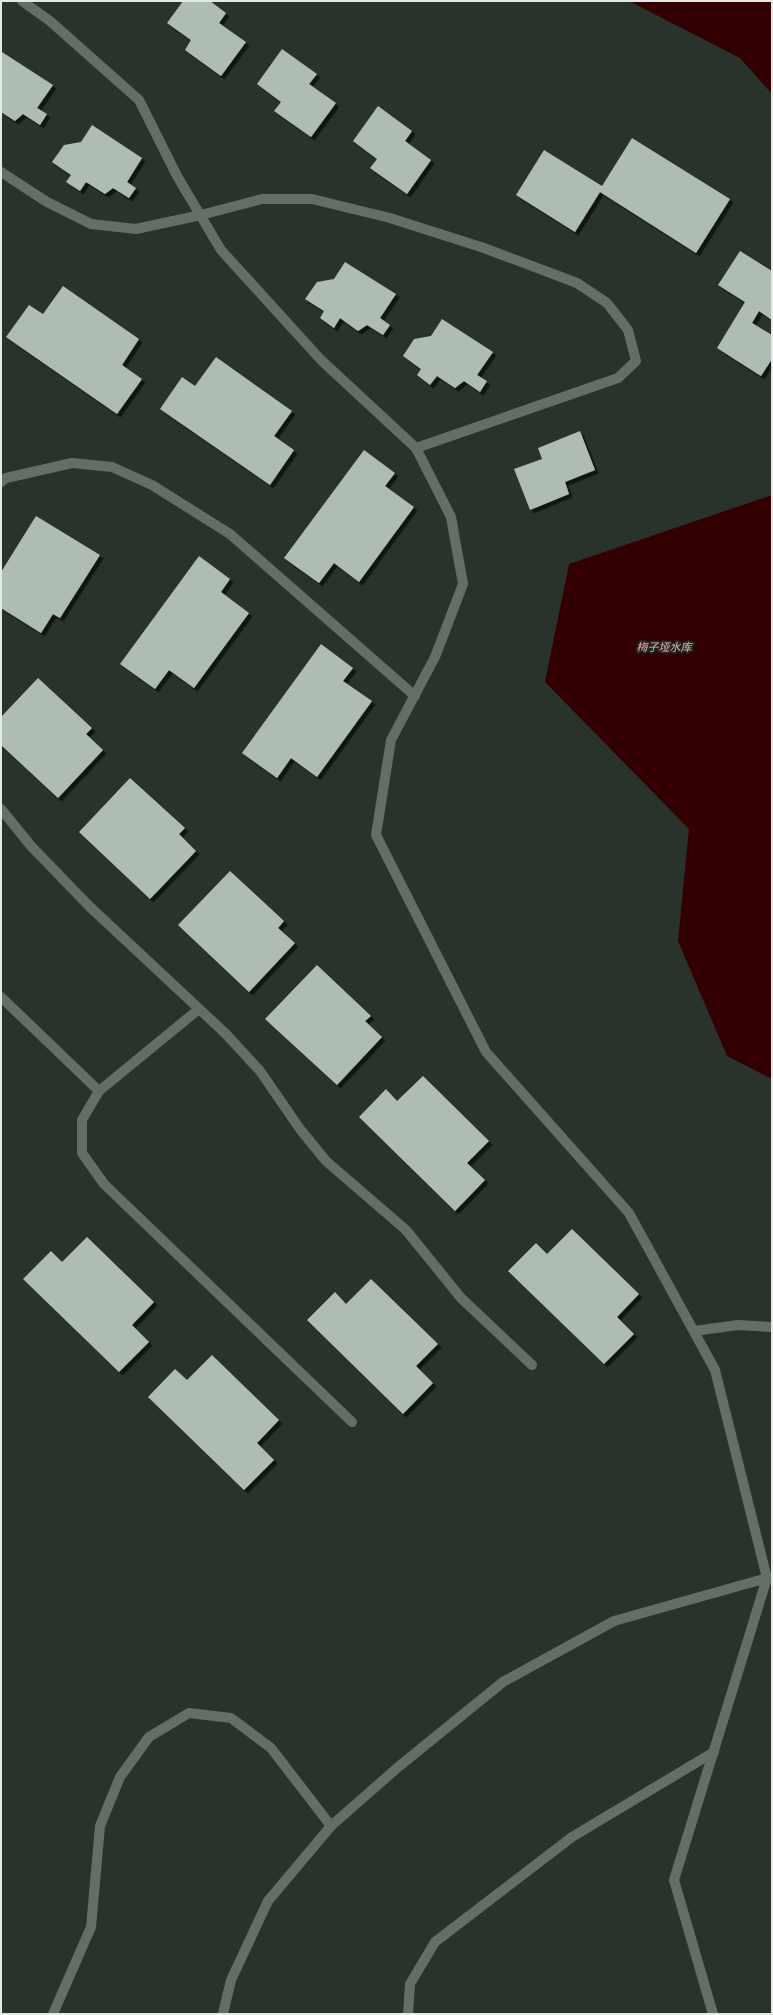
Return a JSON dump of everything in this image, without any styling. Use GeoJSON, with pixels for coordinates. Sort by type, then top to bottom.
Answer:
{"type":"FeatureCollection","features":[{"type":"Feature","properties":{"kind":"lane"},"geometry":{"type":"LineString","coordinates":[[22,1],[50,21],[139,100],[177,176],[221,250],[316,354],[416,448],[451,517],[463,584],[435,657],[391,740],[376,836],[486,1052],[629,1213],[715,1370],[769,1579],[674,1880],[713,2014]]}},
{"type":"Feature","properties":{"kind":"lane"},"geometry":{"type":"LineString","coordinates":[[1,172],[47,202],[91,224],[136,229],[201,215],[262,199],[312,199],[390,218],[484,248],[577,283],[607,303],[628,330],[636,361],[618,378],[416,448]]}},
{"type":"Feature","properties":{"kind":"lane"},"geometry":{"type":"LineString","coordinates":[[1,482],[6,478],[72,463],[112,467],[152,485],[230,534],[415,696]]}},
{"type":"Feature","properties":{"kind":"lane"},"geometry":{"type":"LineString","coordinates":[[1,809],[31,846],[89,906],[226,1034],[260,1071],[300,1129],[326,1161],[406,1230],[461,1298],[532,1365]]}},
{"type":"Feature","properties":{"kind":"lane"},"geometry":{"type":"LineString","coordinates":[[1,997],[99,1092]]}},
{"type":"Feature","properties":{"kind":"lane"},"geometry":{"type":"LineString","coordinates":[[199,1009],[99,1092],[82,1120],[82,1153],[104,1184],[352,1422]]}},
{"type":"Feature","properties":{"kind":"lane"},"geometry":{"type":"LineString","coordinates":[[694,1331],[738,1325],[772,1327]]}},
{"type":"Feature","properties":{"kind":"lane"},"geometry":{"type":"LineString","coordinates":[[222,2014],[231,1980],[268,1901],[330,1826],[397,1768],[503,1682],[614,1621],[769,1579]]}},
{"type":"Feature","properties":{"kind":"lane"},"geometry":{"type":"LineString","coordinates":[[53,2014],[91,1927],[100,1826],[120,1777],[149,1737],[189,1713],[231,1718],[271,1748],[330,1826]]}},
{"type":"Feature","properties":{"kind":"lane"},"geometry":{"type":"LineString","coordinates":[[408,2014],[410,1984],[435,1942],[572,1837],[714,1752]]}},
{"type":"Feature","properties":{"kind":"water"},"geometry":{"type":"Polygon","coordinates":[[[629,1],[772,1],[772,94],[740,58],[629,1]]]}},
{"type":"Feature","properties":{"kind":"water","name":"梅子垭水库"},"geometry":{"type":"Polygon","coordinates":[[[772,495],[772,1079],[727,1056],[678,941],[689,829],[545,682],[569,564],[772,495]]]}},
{"type":"Feature","properties":{"kind":"building"},"geometry":{"type":"Polygon","coordinates":[[[183,1],[210,1],[226,13],[219,23],[246,42],[221,76],[185,50],[191,40],[167,23],[183,1]]]}},
{"type":"Feature","properties":{"kind":"building"},"geometry":{"type":"Polygon","coordinates":[[[282,49],[317,74],[309,84],[336,103],[311,137],[274,111],[281,102],[257,84],[282,49]]]}},
{"type":"Feature","properties":{"kind":"building"},"geometry":{"type":"Polygon","coordinates":[[[2,52],[53,85],[37,108],[47,114],[40,125],[23,114],[15,121],[1,112],[2,52]]]}},
{"type":"Feature","properties":{"kind":"building"},"geometry":{"type":"Polygon","coordinates":[[[378,106],[412,131],[405,141],[431,160],[407,194],[370,168],[377,159],[353,141],[378,106]]]}},
{"type":"Feature","properties":{"kind":"building"},"geometry":{"type":"Polygon","coordinates":[[[92,125],[142,158],[127,182],[136,188],[129,198],[113,188],[105,194],[86,182],[80,191],[66,182],[71,175],[52,162],[64,145],[81,142],[92,125]]]}},
{"type":"Feature","properties":{"kind":"building"},"geometry":{"type":"Polygon","coordinates":[[[632,138],[730,199],[696,253],[600,192],[575,232],[516,195],[544,150],[602,186],[632,138]]]}},
{"type":"Feature","properties":{"kind":"building"},"geometry":{"type":"Polygon","coordinates":[[[740,251],[772,271],[772,320],[759,311],[752,323],[772,335],[772,359],[761,376],[717,348],[745,302],[718,285],[740,251]]]}},
{"type":"Feature","properties":{"kind":"building"},"geometry":{"type":"Polygon","coordinates":[[[345,262],[396,294],[380,318],[390,325],[383,335],[367,325],[358,331],[340,318],[334,328],[320,318],[324,311],[305,299],[317,282],[334,279],[345,262]]]}},
{"type":"Feature","properties":{"kind":"building"},"geometry":{"type":"Polygon","coordinates":[[[63,286],[139,339],[122,365],[142,379],[117,414],[6,337],[29,305],[43,314],[63,286]]]}},
{"type":"Feature","properties":{"kind":"building"},"geometry":{"type":"Polygon","coordinates":[[[442,319],[493,352],[477,375],[487,381],[480,392],[464,381],[455,388],[437,376],[430,385],[417,375],[421,369],[403,356],[414,339],[431,336],[442,319]]]}},
{"type":"Feature","properties":{"kind":"building"},"geometry":{"type":"Polygon","coordinates":[[[216,357],[292,411],[274,436],[294,450],[270,485],[160,409],[182,377],[195,386],[216,357]]]}},
{"type":"Feature","properties":{"kind":"building"},"geometry":{"type":"Polygon","coordinates":[[[580,431],[595,470],[565,482],[569,494],[530,510],[514,469],[542,459],[538,448],[580,431]]]}},
{"type":"Feature","properties":{"kind":"building"},"geometry":{"type":"Polygon","coordinates":[[[364,450],[395,473],[385,486],[414,507],[359,582],[334,563],[319,583],[284,558],[364,450]]]}},
{"type":"Feature","properties":{"kind":"building"},"geometry":{"type":"Polygon","coordinates":[[[36,516],[100,555],[60,618],[53,614],[41,633],[1,608],[1,572],[36,516]]]}},
{"type":"Feature","properties":{"kind":"building"},"geometry":{"type":"Polygon","coordinates":[[[199,556],[230,579],[221,592],[249,613],[194,688],[169,670],[155,689],[120,664],[199,556]]]}},
{"type":"Feature","properties":{"kind":"building"},"geometry":{"type":"Polygon","coordinates":[[[321,644],[353,668],[343,681],[372,701],[317,777],[291,758],[277,778],[242,753],[321,644]]]}},
{"type":"Feature","properties":{"kind":"building"},"geometry":{"type":"Polygon","coordinates":[[[38,678],[92,728],[86,734],[103,750],[58,798],[1,745],[1,717],[38,678]]]}},
{"type":"Feature","properties":{"kind":"building"},"geometry":{"type":"Polygon","coordinates":[[[130,778],[185,828],[179,834],[196,851],[150,899],[79,832],[130,778]]]}},
{"type":"Feature","properties":{"kind":"building"},"geometry":{"type":"Polygon","coordinates":[[[230,871],[284,921],[278,928],[295,943],[249,992],[178,925],[230,871]]]}},
{"type":"Feature","properties":{"kind":"building"},"geometry":{"type":"Polygon","coordinates":[[[317,965],[371,1016],[365,1021],[382,1037],[337,1085],[265,1019],[317,965]]]}},
{"type":"Feature","properties":{"kind":"building"},"geometry":{"type":"Polygon","coordinates":[[[423,1076],[489,1141],[467,1163],[485,1180],[455,1211],[359,1117],[386,1089],[397,1101],[423,1076]]]}},
{"type":"Feature","properties":{"kind":"building"},"geometry":{"type":"Polygon","coordinates":[[[572,1229],[639,1294],[617,1317],[634,1334],[604,1364],[508,1271],[536,1243],[547,1254],[572,1229]]]}},
{"type":"Feature","properties":{"kind":"building"},"geometry":{"type":"Polygon","coordinates":[[[87,1237],[154,1302],[132,1325],[149,1342],[119,1372],[23,1279],[51,1251],[62,1262],[87,1237]]]}},
{"type":"Feature","properties":{"kind":"building"},"geometry":{"type":"Polygon","coordinates":[[[371,1279],[438,1344],[416,1366],[433,1383],[403,1414],[307,1320],[335,1292],[346,1304],[371,1279]]]}},
{"type":"Feature","properties":{"kind":"building"},"geometry":{"type":"Polygon","coordinates":[[[212,1355],[279,1420],[257,1443],[274,1460],[244,1490],[148,1397],[175,1369],[187,1380],[212,1355]]]}}]}
